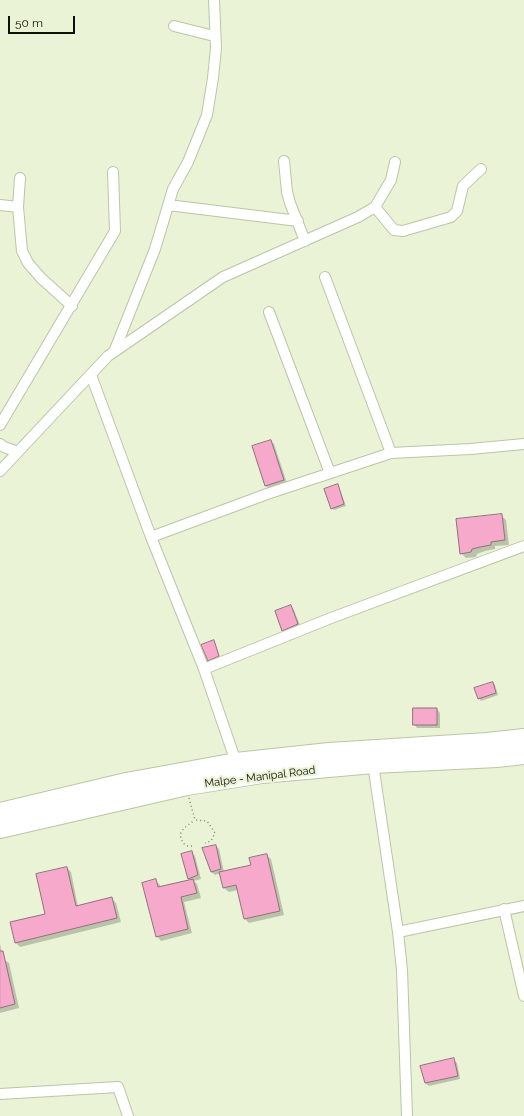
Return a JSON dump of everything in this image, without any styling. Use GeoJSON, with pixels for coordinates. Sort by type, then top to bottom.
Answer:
{"type":"FeatureCollection","features":[{"type":"Feature","properties":{"kind":"highway","name":"Malpe - Manipal Road"},"geometry":{"type":"LineString","coordinates":[[0,829],[22,815],[126,782],[236,762],[336,752],[487,742],[524,738]]}},
{"type":"Feature","properties":{"kind":"highway","name":"Malpe - Manipal Road"},"geometry":{"type":"LineString","coordinates":[[0,812],[22,815],[262,774],[373,764],[497,758],[524,755]]}},
{"type":"Feature","properties":{"kind":"street"},"geometry":{"type":"LineString","coordinates":[[114,352],[155,249],[173,189],[188,162],[207,115],[216,48],[214,36],[214,0]]}},
{"type":"Feature","properties":{"kind":"street"},"geometry":{"type":"LineString","coordinates":[[174,26],[214,36]]}},
{"type":"Feature","properties":{"kind":"street"},"geometry":{"type":"LineString","coordinates":[[284,161],[287,192],[305,240]]}},
{"type":"Feature","properties":{"kind":"street"},"geometry":{"type":"LineString","coordinates":[[2,467],[18,452],[108,356],[222,277],[358,217],[375,207],[391,180],[395,162]]}},
{"type":"Feature","properties":{"kind":"street"},"geometry":{"type":"LineString","coordinates":[[375,207],[394,230],[398,231],[403,231],[451,217],[457,212],[463,186],[482,169]]}},
{"type":"Feature","properties":{"kind":"street"},"geometry":{"type":"LineString","coordinates":[[0,425],[72,306],[115,231],[113,172]]}},
{"type":"Feature","properties":{"kind":"street"},"geometry":{"type":"LineString","coordinates":[[20,178],[18,207],[22,251],[28,262],[41,278],[72,306]]}},
{"type":"Feature","properties":{"kind":"street"},"geometry":{"type":"LineString","coordinates":[[0,205],[18,207]]}},
{"type":"Feature","properties":{"kind":"street"},"geometry":{"type":"LineString","coordinates":[[168,205],[298,221]]}},
{"type":"Feature","properties":{"kind":"street"},"geometry":{"type":"LineString","coordinates":[[325,277],[391,453]]}},
{"type":"Feature","properties":{"kind":"street"},"geometry":{"type":"LineString","coordinates":[[269,312],[330,473]]}},
{"type":"Feature","properties":{"kind":"street"},"geometry":{"type":"LineString","coordinates":[[91,375],[150,537],[204,669],[236,762]]}},
{"type":"Feature","properties":{"kind":"street"},"geometry":{"type":"LineString","coordinates":[[0,444],[18,452]]}},
{"type":"Feature","properties":{"kind":"street"},"geometry":{"type":"LineString","coordinates":[[150,537],[267,494],[391,453],[470,449],[524,444]]}},
{"type":"Feature","properties":{"kind":"street"},"geometry":{"type":"LineString","coordinates":[[204,669],[330,618],[524,546]]}},
{"type":"Feature","properties":{"kind":"street"},"geometry":{"type":"LineString","coordinates":[[373,764],[398,932],[402,970],[407,1116]]}},
{"type":"Feature","properties":{"kind":"street"},"geometry":{"type":"LineString","coordinates":[[398,932],[524,906]]}},
{"type":"Feature","properties":{"kind":"street"},"geometry":{"type":"LineString","coordinates":[[504,909],[524,996]]}},
{"type":"Feature","properties":{"kind":"street"},"geometry":{"type":"LineString","coordinates":[[0,1094],[118,1087],[128,1116]]}},
{"type":"Feature","properties":{"kind":"path"},"geometry":{"type":"LineString","coordinates":[[186,786],[195,820]]}},
{"type":"Feature","properties":{"kind":"path"},"geometry":{"type":"LineString","coordinates":[[192,846],[186,846],[181,841],[180,835],[183,829],[195,820],[207,821],[215,833],[212,841],[205,843]]}},
{"type":"Feature","properties":{"kind":"building"},"geometry":{"type":"Polygon","coordinates":[[[271,440],[284,480],[265,486],[252,446],[271,440]]]}},
{"type":"Feature","properties":{"kind":"building"},"geometry":{"type":"Polygon","coordinates":[[[338,484],[344,504],[331,509],[324,489],[338,484]]]}},
{"type":"Feature","properties":{"kind":"building"},"geometry":{"type":"Polygon","coordinates":[[[502,514],[505,540],[491,542],[491,545],[472,549],[471,552],[460,554],[456,519],[502,514]]]}},
{"type":"Feature","properties":{"kind":"building"},"geometry":{"type":"Polygon","coordinates":[[[291,605],[298,624],[282,631],[275,611],[291,605]]]}},
{"type":"Feature","properties":{"kind":"building"},"geometry":{"type":"Polygon","coordinates":[[[214,640],[219,656],[208,661],[201,645],[214,640]]]}},
{"type":"Feature","properties":{"kind":"building"},"geometry":{"type":"Polygon","coordinates":[[[493,682],[496,693],[478,699],[474,688],[493,682]]]}},
{"type":"Feature","properties":{"kind":"building"},"geometry":{"type":"Polygon","coordinates":[[[413,708],[437,708],[437,725],[413,725],[413,708]]]}},
{"type":"Feature","properties":{"kind":"building"},"geometry":{"type":"Polygon","coordinates":[[[216,845],[221,869],[211,872],[202,848],[216,845]]]}},
{"type":"Feature","properties":{"kind":"building"},"geometry":{"type":"Polygon","coordinates":[[[192,851],[198,875],[188,879],[181,854],[192,851]]]}},
{"type":"Feature","properties":{"kind":"building"},"geometry":{"type":"Polygon","coordinates":[[[267,854],[280,911],[244,919],[236,885],[223,888],[219,872],[251,865],[249,858],[267,854]]]}},
{"type":"Feature","properties":{"kind":"building"},"geometry":{"type":"Polygon","coordinates":[[[67,867],[76,906],[112,897],[117,918],[15,943],[10,922],[45,914],[36,874],[67,867]]]}},
{"type":"Feature","properties":{"kind":"building"},"geometry":{"type":"Polygon","coordinates":[[[156,879],[158,887],[193,879],[197,893],[181,897],[188,929],[156,937],[142,883],[156,879]]]}},
{"type":"Feature","properties":{"kind":"building"},"geometry":{"type":"Polygon","coordinates":[[[0,951],[3,951],[15,1004],[0,1008],[0,951]]]}},
{"type":"Feature","properties":{"kind":"building"},"geometry":{"type":"Polygon","coordinates":[[[454,1058],[458,1076],[425,1083],[420,1066],[454,1058]]]}}]}
